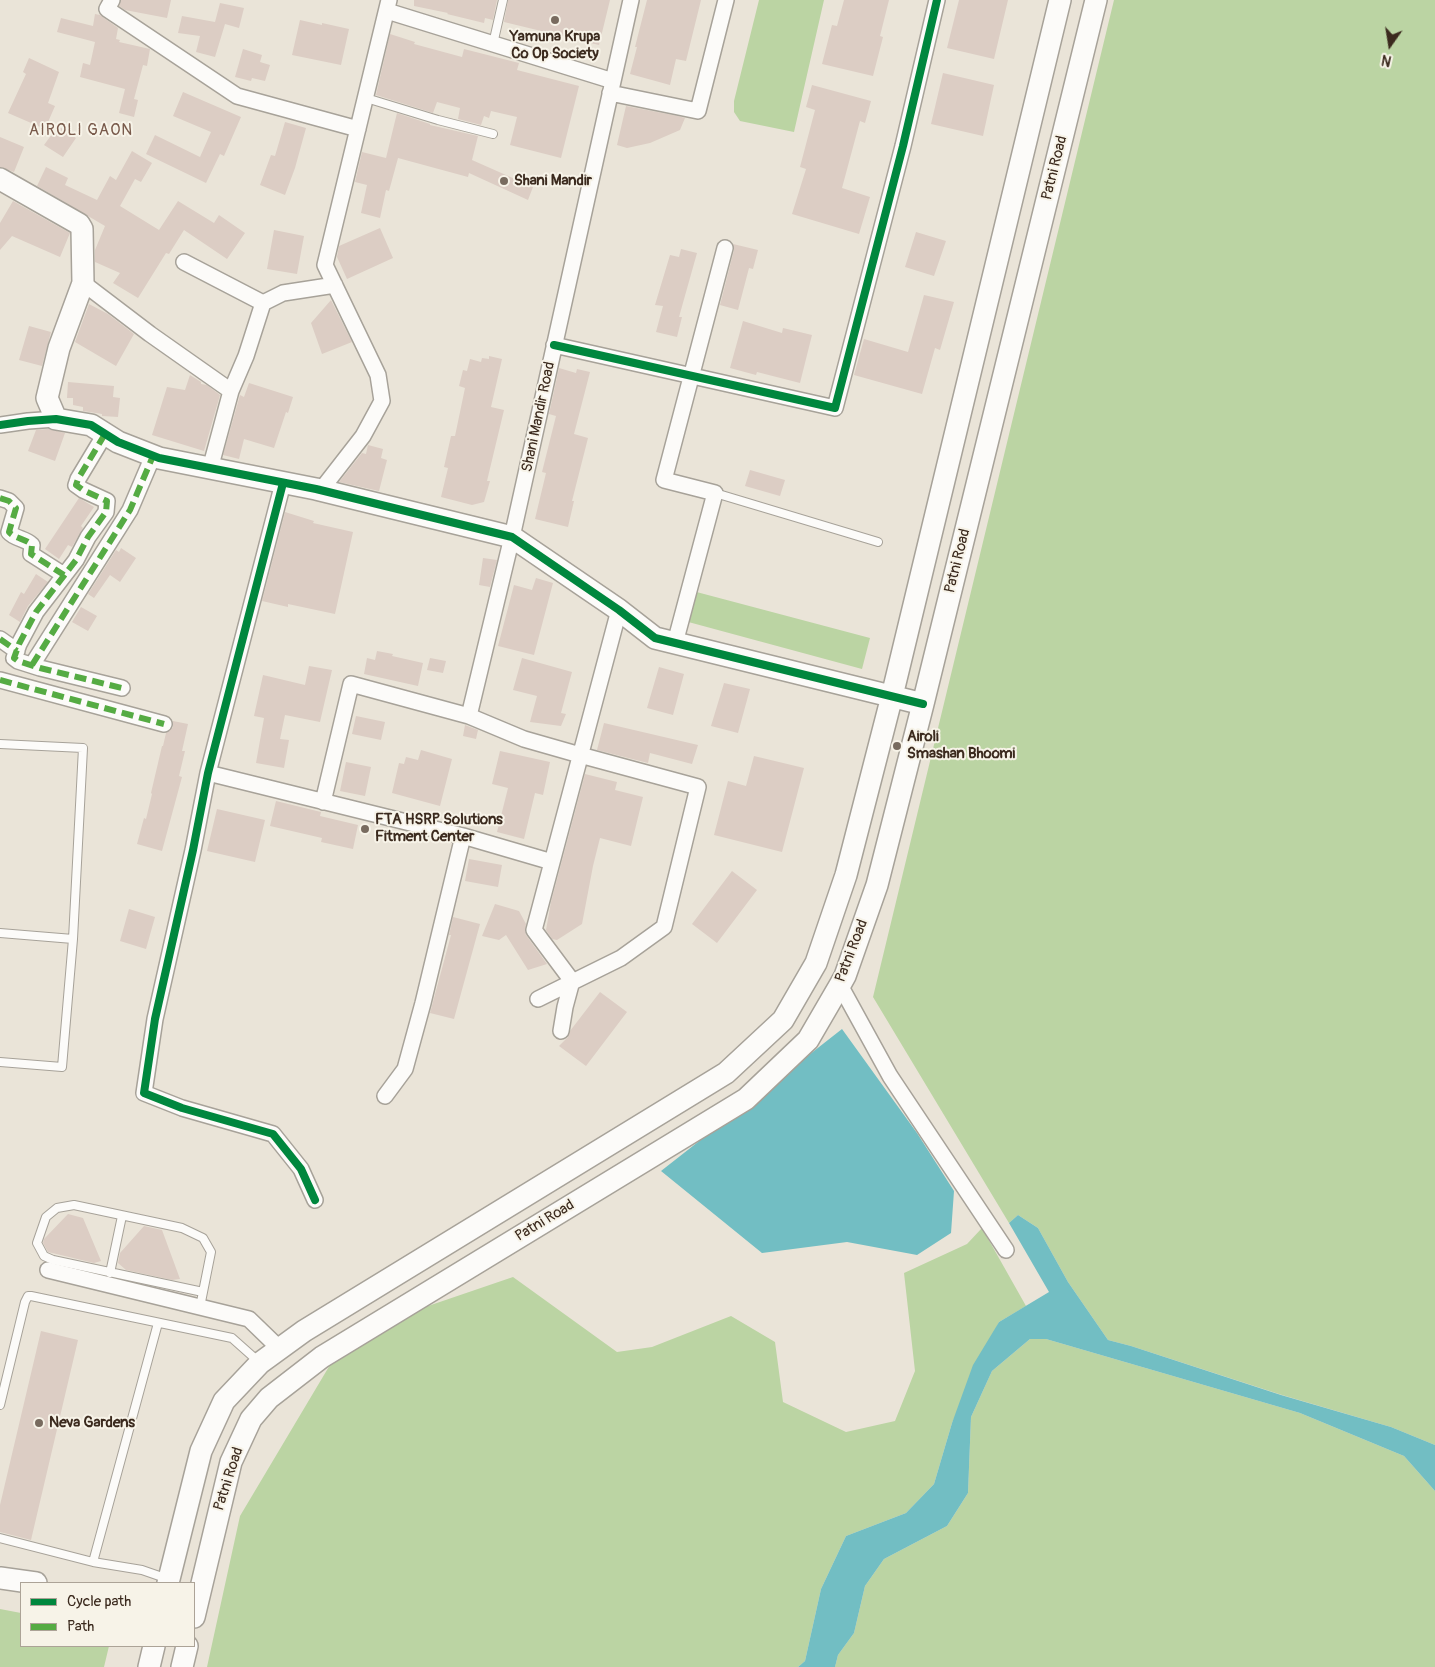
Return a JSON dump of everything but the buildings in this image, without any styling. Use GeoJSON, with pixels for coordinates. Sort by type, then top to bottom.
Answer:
{"type":"FeatureCollection","features":[{"type":"Feature","properties":{"kind":"main road","name":"Patni Road"},"geometry":{"type":"LineString","coordinates":[[168,1581],[201,1451],[224,1401],[260,1363],[304,1331],[726,1074],[783,1020],[816,963],[846,875],[892,696],[1060,0]]}},
{"type":"Feature","properties":{"kind":"main road","name":"Patni Road"},"geometry":{"type":"LineString","coordinates":[[195,1608],[231,1462],[251,1419],[269,1398],[322,1357],[746,1099],[808,1040],[840,985],[845,976],[877,885],[1096,0]]}},
{"type":"Feature","properties":{"kind":"main road"},"geometry":{"type":"LineString","coordinates":[[0,179],[79,224],[82,229],[83,283],[59,348],[47,398],[56,420],[91,426],[118,442],[153,456],[322,490],[512,537],[619,610],[655,638],[923,704]]}},
{"type":"Feature","properties":{"kind":"main road"},"geometry":{"type":"LineString","coordinates":[[0,1578],[29,1582]]}},
{"type":"Feature","properties":{"kind":"main road"},"geometry":{"type":"LineString","coordinates":[[149,1667],[154,1647]]}},
{"type":"Feature","properties":{"kind":"main road"},"geometry":{"type":"LineString","coordinates":[[182,1667],[187,1647]]}},
{"type":"Feature","properties":{"kind":"street"},"geometry":{"type":"LineString","coordinates":[[112,0],[107,9],[237,96],[358,129]]}},
{"type":"Feature","properties":{"kind":"street","name":"Shani Mandir Road"},"geometry":{"type":"LineString","coordinates":[[470,716],[512,537],[631,0]]}},
{"type":"Feature","properties":{"kind":"street"},"geometry":{"type":"LineString","coordinates":[[322,490],[363,436],[382,400],[378,375],[325,265],[388,5],[612,87],[698,111],[726,0]]}},
{"type":"Feature","properties":{"kind":"street"},"geometry":{"type":"LineString","coordinates":[[554,345],[835,408],[903,146],[937,0]]}},
{"type":"Feature","properties":{"kind":"street"},"geometry":{"type":"LineString","coordinates":[[675,643],[715,493],[664,480],[725,248]]}},
{"type":"Feature","properties":{"kind":"street"},"geometry":{"type":"LineString","coordinates":[[184,262],[263,303]]}},
{"type":"Feature","properties":{"kind":"street"},"geometry":{"type":"LineString","coordinates":[[83,283],[150,334],[231,391]]}},
{"type":"Feature","properties":{"kind":"street"},"geometry":{"type":"LineString","coordinates":[[210,468],[231,391],[246,356],[263,303],[283,292],[335,285]]}},
{"type":"Feature","properties":{"kind":"street"},"geometry":{"type":"LineString","coordinates":[[0,425],[56,420]]}},
{"type":"Feature","properties":{"kind":"street"},"geometry":{"type":"LineString","coordinates":[[105,434],[76,485],[107,501],[106,512],[64,575],[36,612],[14,658],[32,665],[122,688]]}},
{"type":"Feature","properties":{"kind":"street"},"geometry":{"type":"LineString","coordinates":[[32,665],[130,510],[153,456]]}},
{"type":"Feature","properties":{"kind":"street"},"geometry":{"type":"LineString","coordinates":[[283,483],[208,774],[194,850],[155,1019],[144,1093],[182,1108],[273,1134],[301,1169],[315,1200]]}},
{"type":"Feature","properties":{"kind":"street"},"geometry":{"type":"LineString","coordinates":[[0,498],[16,508],[9,532],[27,541],[32,545],[31,554],[64,575]]}},
{"type":"Feature","properties":{"kind":"street"},"geometry":{"type":"LineString","coordinates":[[572,982],[534,930],[619,610]]}},
{"type":"Feature","properties":{"kind":"street"},"geometry":{"type":"LineString","coordinates":[[0,639],[17,651]]}},
{"type":"Feature","properties":{"kind":"street"},"geometry":{"type":"LineString","coordinates":[[0,680],[164,724]]}},
{"type":"Feature","properties":{"kind":"street"},"geometry":{"type":"LineString","coordinates":[[323,802],[351,684],[470,716],[524,738],[698,787],[664,927],[622,958],[538,999]]}},
{"type":"Feature","properties":{"kind":"street"},"geometry":{"type":"LineString","coordinates":[[208,774],[463,836],[552,862]]}},
{"type":"Feature","properties":{"kind":"street"},"geometry":{"type":"LineString","coordinates":[[386,1096],[405,1069],[423,1003],[463,836]]}},
{"type":"Feature","properties":{"kind":"street"},"geometry":{"type":"LineString","coordinates":[[561,1030],[572,982]]}},
{"type":"Feature","properties":{"kind":"street"},"geometry":{"type":"LineString","coordinates":[[840,985],[890,1076],[1006,1250]]}},
{"type":"Feature","properties":{"kind":"street"},"geometry":{"type":"LineString","coordinates":[[48,1270],[76,1271],[202,1300],[249,1319],[280,1349]]}},
{"type":"Feature","properties":{"kind":"lane"},"geometry":{"type":"LineString","coordinates":[[493,44],[503,0]]}},
{"type":"Feature","properties":{"kind":"lane"},"geometry":{"type":"LineString","coordinates":[[366,98],[438,120],[493,134]]}},
{"type":"Feature","properties":{"kind":"lane"},"geometry":{"type":"LineString","coordinates":[[715,493],[878,542]]}},
{"type":"Feature","properties":{"kind":"lane"},"geometry":{"type":"LineString","coordinates":[[0,744],[83,748],[72,939],[62,1067],[0,1062]]}},
{"type":"Feature","properties":{"kind":"lane"},"geometry":{"type":"LineString","coordinates":[[0,933],[72,939]]}},
{"type":"Feature","properties":{"kind":"lane"},"geometry":{"type":"LineString","coordinates":[[74,1205],[122,1216],[182,1228],[204,1238],[211,1252],[202,1300],[110,1272],[76,1271],[44,1256],[37,1243],[46,1217],[57,1208],[74,1205]]}},
{"type":"Feature","properties":{"kind":"lane"},"geometry":{"type":"LineString","coordinates":[[110,1272],[122,1216]]}},
{"type":"Feature","properties":{"kind":"lane"},"geometry":{"type":"LineString","coordinates":[[0,1405],[28,1296],[232,1338],[260,1363]]}},
{"type":"Feature","properties":{"kind":"lane"},"geometry":{"type":"LineString","coordinates":[[93,1562],[158,1323]]}},
{"type":"Feature","properties":{"kind":"lane"},"geometry":{"type":"LineString","coordinates":[[0,1538],[93,1562],[142,1570],[168,1581]]}},
{"type":"Feature","properties":{"kind":"green space"},"geometry":{"type":"Polygon","coordinates":[[[759,0],[824,0],[794,132],[740,121],[734,112],[734,101],[759,0]]]}},
{"type":"Feature","properties":{"kind":"green space"},"geometry":{"type":"Polygon","coordinates":[[[1114,0],[1435,0],[1435,1445],[1391,1427],[1108,1340],[1068,1282],[1038,1228],[1018,1215],[1009,1223],[873,997],[1114,0]]]}},
{"type":"Feature","properties":{"kind":"green space"},"geometry":{"type":"Polygon","coordinates":[[[689,590],[870,638],[862,669],[681,620],[689,590]]]}},
{"type":"Feature","properties":{"kind":"green space"},"geometry":{"type":"Polygon","coordinates":[[[982,1228],[1026,1306],[999,1322],[952,1423],[934,1484],[906,1513],[846,1536],[821,1589],[805,1661],[798,1667],[207,1667],[240,1516],[349,1333],[513,1277],[617,1352],[652,1347],[731,1316],[775,1342],[783,1402],[846,1432],[895,1421],[915,1371],[904,1273],[967,1244],[982,1228]]]}},
{"type":"Feature","properties":{"kind":"green space"},"geometry":{"type":"Polygon","coordinates":[[[1030,1339],[1046,1339],[1300,1413],[1404,1456],[1435,1491],[1435,1667],[835,1667],[838,1655],[854,1633],[865,1586],[884,1559],[947,1526],[968,1493],[971,1417],[992,1371],[1030,1339]]]}},
{"type":"Feature","properties":{"kind":"green space"},"geometry":{"type":"Polygon","coordinates":[[[0,1609],[20,1613],[20,1647],[109,1647],[104,1667],[0,1667],[0,1609]]]}},
{"type":"Feature","properties":{"kind":"water"},"geometry":{"type":"Polygon","coordinates":[[[842,1029],[917,1133],[954,1191],[951,1233],[917,1255],[847,1242],[762,1253],[661,1171],[842,1029]]]}},
{"type":"Feature","properties":{"kind":"water"},"geometry":{"type":"Polygon","coordinates":[[[1018,1215],[1038,1228],[1068,1282],[1108,1340],[1281,1395],[1391,1427],[1435,1445],[1435,1491],[1404,1456],[1300,1413],[1046,1339],[1030,1339],[992,1371],[971,1417],[968,1493],[947,1526],[884,1559],[865,1586],[854,1633],[838,1655],[835,1667],[798,1667],[805,1661],[821,1589],[846,1536],[906,1513],[934,1484],[952,1423],[973,1365],[999,1322],[1049,1292],[1009,1223],[1018,1215]]]}},
{"type":"Feature","properties":{"kind":"marked path"},"geometry":{"type":"LineString","coordinates":[[105,434],[76,485],[107,501],[106,512],[88,537],[76,560],[36,612],[19,644],[14,658],[40,668],[122,688]]}},
{"type":"Feature","properties":{"kind":"marked path"},"geometry":{"type":"LineString","coordinates":[[32,665],[130,510],[153,456]]}},
{"type":"Feature","properties":{"kind":"marked path"},"geometry":{"type":"LineString","coordinates":[[0,498],[9,501],[16,508],[9,532],[32,545],[31,554],[64,575]]}},
{"type":"Feature","properties":{"kind":"marked path"},"geometry":{"type":"LineString","coordinates":[[0,639],[17,651]]}},
{"type":"Feature","properties":{"kind":"marked path"},"geometry":{"type":"LineString","coordinates":[[0,680],[164,724]]}},
{"type":"Feature","properties":{"kind":"cycle path"},"geometry":{"type":"LineString","coordinates":[[554,345],[835,408],[903,146],[937,0]]}},
{"type":"Feature","properties":{"kind":"cycle path"},"geometry":{"type":"LineString","coordinates":[[0,425],[56,419],[91,425],[118,442],[159,458],[316,489],[512,537],[619,610],[655,638],[923,704]]}},
{"type":"Feature","properties":{"kind":"cycle path"},"geometry":{"type":"LineString","coordinates":[[283,483],[208,773],[193,850],[155,1019],[144,1093],[182,1108],[273,1134],[301,1169],[315,1200]]}},
{"type":"Feature","properties":{"kind":"place","name":"Yamuna Krupa Co Op Society"},"geometry":{"type":"Point","coordinates":[555,20]}},
{"type":"Feature","properties":{"kind":"place","name":"Shani Mandir"},"geometry":{"type":"Point","coordinates":[504,181]}},
{"type":"Feature","properties":{"kind":"place","name":"Airoli Smashan Bhoomi"},"geometry":{"type":"Point","coordinates":[897,746]}},
{"type":"Feature","properties":{"kind":"place","name":"FTA HSRP Solutions Fitment Center"},"geometry":{"type":"Point","coordinates":[365,829]}},
{"type":"Feature","properties":{"kind":"place","name":"Neva Gardens"},"geometry":{"type":"Point","coordinates":[39,1423]}},
{"type":"Feature","properties":{"kind":"district","name":"AIROLI GAON"},"geometry":{"type":"Point","coordinates":[81,131]}}]}
